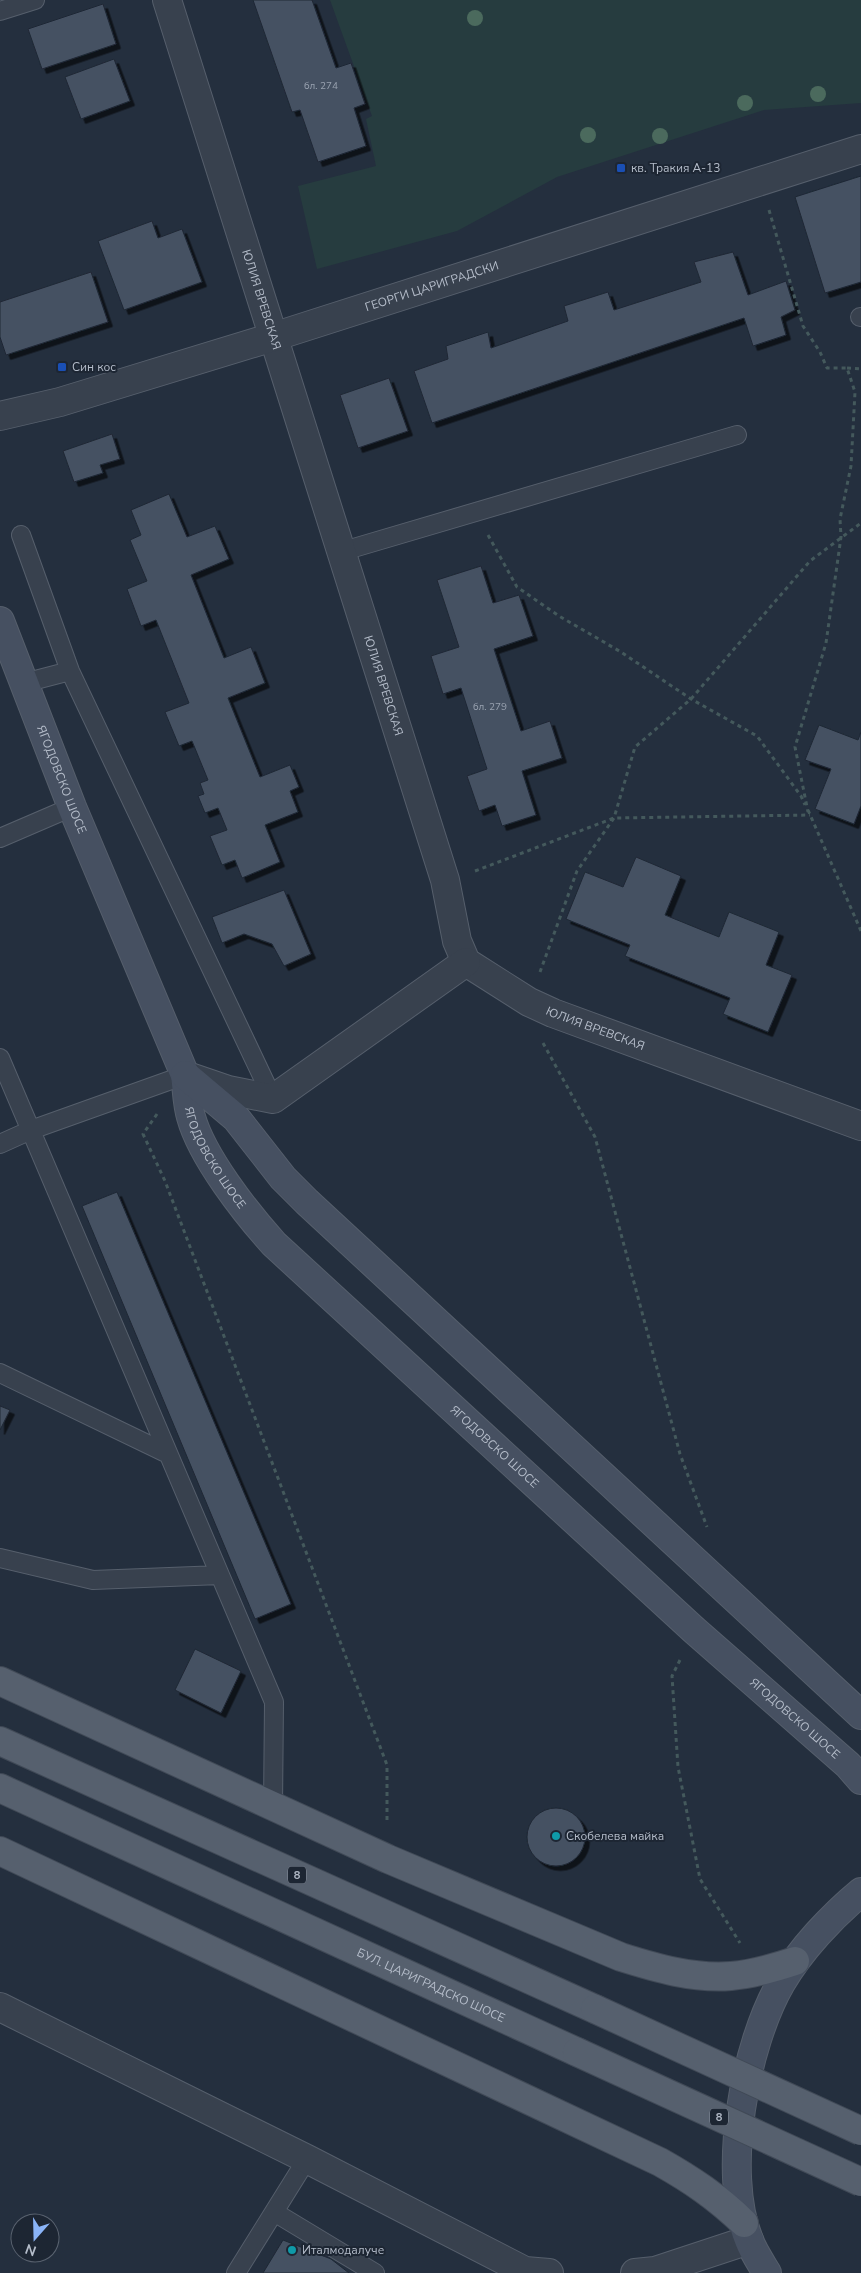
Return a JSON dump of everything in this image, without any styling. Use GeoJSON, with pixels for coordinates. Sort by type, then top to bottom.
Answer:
{"type":"FeatureCollection","features":[{"type":"Feature","properties":{"kind":"main road"},"geometry":{"type":"LineString","coordinates":[[0,1681],[273,1807],[621,1957],[661,1969],[695,1975],[730,1976],[762,1971],[795,1961]]}},
{"type":"Feature","properties":{"kind":"main road","name":"8"},"geometry":{"type":"LineString","coordinates":[[0,1741],[861,2131]]}},
{"type":"Feature","properties":{"kind":"main road","name":"БУЛ. ЦАРИГРАДСКО ШОСЕ"},"geometry":{"type":"LineString","coordinates":[[0,1788],[861,2182]]}},
{"type":"Feature","properties":{"kind":"main road"},"geometry":{"type":"LineString","coordinates":[[0,1852],[660,2162],[698,2183],[746,2231]]}},
{"type":"Feature","properties":{"kind":"street","name":"ЮЛИЯ ВРЕВСКАЯ"},"geometry":{"type":"LineString","coordinates":[[167,0],[445,880],[458,941],[466,962],[530,1002],[859,1118]]}},
{"type":"Feature","properties":{"kind":"street","name":"ГЕОРГИ ЦАРИГРАДСКИ"},"geometry":{"type":"LineString","coordinates":[[0,416],[60,402],[272,337],[861,149]]}},
{"type":"Feature","properties":{"kind":"street","name":"ЯГОДОВСКО ШОСЕ"},"geometry":{"type":"LineString","coordinates":[[0,621],[72,807],[185,1075],[191,1117],[204,1146],[236,1197],[274,1244],[694,1630],[848,1765],[861,1780]]}},
{"type":"Feature","properties":{"kind":"street"},"geometry":{"type":"LineString","coordinates":[[185,1075],[228,1090],[273,1099],[466,962]]}},
{"type":"Feature","properties":{"kind":"street","name":"ЯГОДОВСКО ШОСЕ"},"geometry":{"type":"LineString","coordinates":[[185,1075],[236,1118],[283,1178],[307,1202],[861,1715]]}},
{"type":"Feature","properties":{"kind":"street"},"geometry":{"type":"LineString","coordinates":[[767,2273],[746,2231],[736,2167],[737,2135],[751,2062],[768,2008],[795,1961],[830,1921],[861,1892]]}},
{"type":"Feature","properties":{"kind":"street"},"geometry":{"type":"LineString","coordinates":[[0,2007],[532,2272]]}},
{"type":"Feature","properties":{"kind":"street"},"geometry":{"type":"LineString","coordinates":[[635,2273],[655,2271],[746,2231]]}},
{"type":"Feature","properties":{"kind":"lane"},"geometry":{"type":"LineString","coordinates":[[0,11],[35,0]]}},
{"type":"Feature","properties":{"kind":"lane"},"geometry":{"type":"LineString","coordinates":[[340,552],[737,434]]}},
{"type":"Feature","properties":{"kind":"lane"},"geometry":{"type":"LineString","coordinates":[[21,534],[70,671],[273,1099]]}},
{"type":"Feature","properties":{"kind":"lane"},"geometry":{"type":"LineString","coordinates":[[24,683],[70,671]]}},
{"type":"Feature","properties":{"kind":"lane"},"geometry":{"type":"LineString","coordinates":[[0,838],[72,807]]}},
{"type":"Feature","properties":{"kind":"lane"},"geometry":{"type":"LineString","coordinates":[[0,1058],[274,1702],[273,1807]]}},
{"type":"Feature","properties":{"kind":"lane"},"geometry":{"type":"LineString","coordinates":[[0,1144],[31,1130],[185,1075]]}},
{"type":"Feature","properties":{"kind":"lane"},"geometry":{"type":"LineString","coordinates":[[0,1373],[168,1454]]}},
{"type":"Feature","properties":{"kind":"lane"},"geometry":{"type":"LineString","coordinates":[[0,1558],[93,1580],[220,1575]]}},
{"type":"Feature","properties":{"kind":"lane"},"geometry":{"type":"LineString","coordinates":[[236,2273],[307,2159]]}},
{"type":"Feature","properties":{"kind":"lane"},"geometry":{"type":"LineString","coordinates":[[274,2212],[375,2273]]}},
{"type":"Feature","properties":{"kind":"path"},"geometry":{"type":"LineString","coordinates":[[736,189],[771,212],[803,326],[820,352],[827,368],[861,369]]}},
{"type":"Feature","properties":{"kind":"path"},"geometry":{"type":"LineString","coordinates":[[809,813],[795,747],[826,643],[841,536],[840,519],[851,466],[855,392],[847,368]]}},
{"type":"Feature","properties":{"kind":"path"},"geometry":{"type":"LineString","coordinates":[[480,511],[490,541],[517,587],[559,616],[621,652],[691,699],[757,736],[801,796],[861,931]]}},
{"type":"Feature","properties":{"kind":"path"},"geometry":{"type":"LineString","coordinates":[[709,1574],[713,1543],[680,1454],[595,1136],[529,1018],[530,1002],[577,871],[614,818],[635,747],[691,699],[810,561],[841,536],[861,523]]}},
{"type":"Feature","properties":{"kind":"path"},"geometry":{"type":"LineString","coordinates":[[445,880],[484,868],[614,818],[809,813]]}},
{"type":"Feature","properties":{"kind":"path"},"geometry":{"type":"LineString","coordinates":[[185,1075],[143,1134],[165,1181],[387,1765],[386,1852],[388,1858]]}},
{"type":"Feature","properties":{"kind":"path"},"geometry":{"type":"LineString","coordinates":[[694,1630],[672,1676],[678,1767],[700,1879],[739,1943],[748,1946]]}},
{"type":"Feature","properties":{"kind":"green space"},"geometry":{"type":"Polygon","coordinates":[[[330,0],[861,0],[861,103],[764,110],[557,177],[457,231],[317,269],[298,186],[376,166],[366,119],[372,116],[330,0]]]}},
{"type":"Feature","properties":{"kind":"building"},"geometry":{"type":"Polygon","coordinates":[[[253,0],[312,0],[336,68],[351,63],[365,104],[354,108],[366,146],[318,162],[300,110],[292,112],[253,0]]]}},
{"type":"Feature","properties":{"kind":"building"},"geometry":{"type":"Polygon","coordinates":[[[103,4],[116,44],[42,69],[28,29],[103,4]]]}},
{"type":"Feature","properties":{"kind":"building"},"geometry":{"type":"Polygon","coordinates":[[[114,59],[130,101],[81,119],[65,77],[114,59]]]}},
{"type":"Feature","properties":{"kind":"building"},"geometry":{"type":"Polygon","coordinates":[[[861,176],[861,282],[825,293],[795,197],[861,176]]]}},
{"type":"Feature","properties":{"kind":"building"},"geometry":{"type":"Polygon","coordinates":[[[152,221],[158,238],[182,229],[202,282],[124,310],[98,241],[152,221]]]}},
{"type":"Feature","properties":{"kind":"building"},"geometry":{"type":"Polygon","coordinates":[[[733,252],[748,295],[786,281],[795,310],[781,317],[786,335],[753,346],[744,318],[432,423],[414,371],[448,359],[446,346],[488,332],[491,348],[568,321],[564,306],[608,292],[614,310],[701,282],[694,262],[733,252]]]}},
{"type":"Feature","properties":{"kind":"building"},"geometry":{"type":"Polygon","coordinates":[[[91,272],[108,322],[6,355],[0,337],[0,302],[91,272]]]}},
{"type":"Feature","properties":{"kind":"building"},"geometry":{"type":"Polygon","coordinates":[[[389,378],[408,431],[358,448],[340,395],[389,378]]]}},
{"type":"Feature","properties":{"kind":"building"},"geometry":{"type":"Polygon","coordinates":[[[112,434],[120,459],[100,465],[103,473],[74,482],[63,451],[112,434]]]}},
{"type":"Feature","properties":{"kind":"building"},"geometry":{"type":"Polygon","coordinates":[[[169,494],[187,537],[215,526],[229,559],[191,575],[224,658],[251,647],[265,683],[228,698],[260,777],[290,765],[299,787],[290,791],[298,812],[265,825],[280,862],[242,878],[235,860],[222,865],[210,836],[227,830],[218,808],[205,813],[198,796],[204,794],[200,783],[208,780],[192,741],[179,746],[165,712],[189,703],[156,620],[141,626],[127,589],[147,581],[130,540],[141,535],[131,510],[169,494]]]}},
{"type":"Feature","properties":{"kind":"building"},"geometry":{"type":"Polygon","coordinates":[[[481,566],[493,603],[519,595],[533,636],[494,649],[521,731],[550,721],[562,758],[522,771],[536,815],[502,826],[495,805],[479,811],[467,776],[487,769],[461,688],[443,694],[431,656],[459,647],[437,580],[481,566]]]}},
{"type":"Feature","properties":{"kind":"building"},"geometry":{"type":"Polygon","coordinates":[[[819,725],[858,740],[861,732],[861,806],[854,824],[815,809],[831,769],[805,760],[819,725]]]}},
{"type":"Feature","properties":{"kind":"building"},"geometry":{"type":"Polygon","coordinates":[[[636,857],[681,876],[665,915],[719,937],[729,912],[779,932],[766,965],[792,975],[768,1032],[723,1014],[730,998],[625,956],[630,945],[566,919],[585,872],[623,887],[636,857]]]}},
{"type":"Feature","properties":{"kind":"building"},"geometry":{"type":"Polygon","coordinates":[[[284,890],[311,954],[284,966],[272,944],[244,934],[222,943],[212,917],[284,890]]]}},
{"type":"Feature","properties":{"kind":"building"},"geometry":{"type":"Polygon","coordinates":[[[117,1192],[291,1604],[255,1619],[82,1206],[117,1192]]]}},
{"type":"Feature","properties":{"kind":"building"},"geometry":{"type":"Polygon","coordinates":[[[0,1406],[10,1410],[0,1430],[0,1406]]]}},
{"type":"Feature","properties":{"kind":"building"},"geometry":{"type":"Polygon","coordinates":[[[195,1649],[241,1671],[221,1713],[175,1690],[195,1649]]]}},
{"type":"Feature","properties":{"kind":"building","name":"Скобелева майка"},"geometry":{"type":"Polygon","coordinates":[[[556,1808],[567,1810],[580,1821],[585,1837],[583,1848],[572,1861],[556,1866],[545,1864],[532,1853],[527,1837],[529,1826],[540,1813],[556,1808]]]}},
{"type":"Feature","properties":{"kind":"building","name":"Италмодалуче"},"geometry":{"type":"Polygon","coordinates":[[[283,2240],[331,2259],[349,2273],[263,2273],[283,2240]]]}},
{"type":"Feature","properties":{"kind":"place","name":"кв. Тракия А-13"},"geometry":{"type":"Point","coordinates":[621,168]}},
{"type":"Feature","properties":{"kind":"place","name":"Син кос"},"geometry":{"type":"Point","coordinates":[62,367]}},
{"type":"Feature","properties":{"kind":"place","name":"Скобелева майка"},"geometry":{"type":"Point","coordinates":[556,1836]}},
{"type":"Feature","properties":{"kind":"place","name":"Италмодалуче"},"geometry":{"type":"Point","coordinates":[292,2250]}}]}
